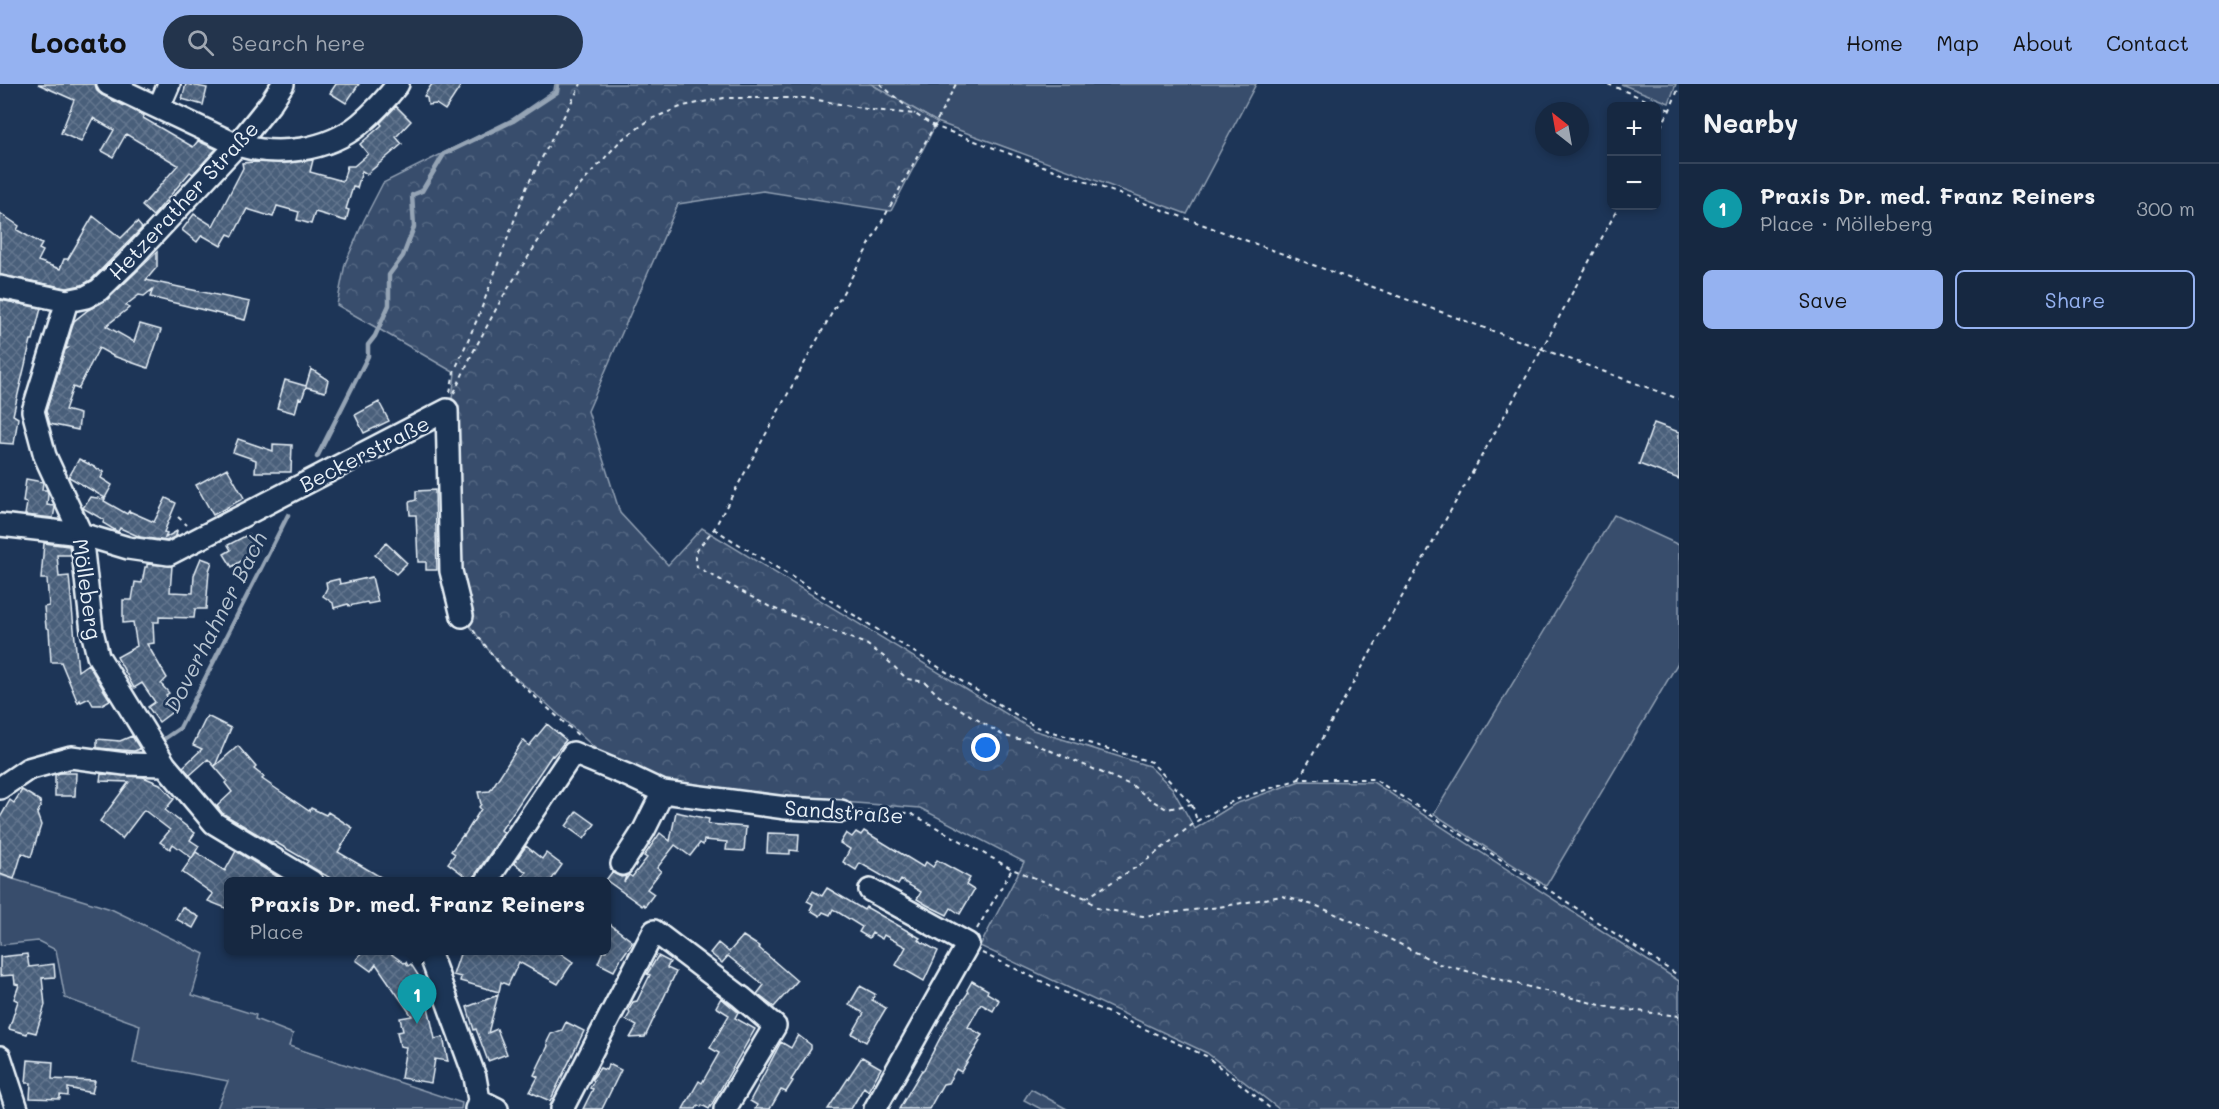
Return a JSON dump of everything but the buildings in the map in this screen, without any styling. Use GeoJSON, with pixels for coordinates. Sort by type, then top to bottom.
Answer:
{"type":"FeatureCollection","features":[{"type":"Feature","properties":{"kind":"street"},"geometry":{"type":"LineString","coordinates":[[108,84],[237,145],[257,151],[291,151],[326,144],[359,125],[398,84]]}},
{"type":"Feature","properties":{"kind":"street"},"geometry":{"type":"LineString","coordinates":[[159,107],[169,84]]}},
{"type":"Feature","properties":{"kind":"street","name":"Hetzerather Straße"},"geometry":{"type":"LineString","coordinates":[[0,287],[67,301],[86,297],[99,290],[237,145],[283,84]]}},
{"type":"Feature","properties":{"kind":"street","name":"Mölleberg"},"geometry":{"type":"LineString","coordinates":[[67,301],[33,411],[45,456],[81,534],[92,631],[98,656],[165,765],[214,823],[304,877]]}},
{"type":"Feature","properties":{"kind":"street","name":"Beckerstraße"},"geometry":{"type":"LineString","coordinates":[[0,525],[81,534],[128,548],[169,554],[447,410],[451,571],[462,616]]}},
{"type":"Feature","properties":{"kind":"street"},"geometry":{"type":"LineString","coordinates":[[489,877],[573,753]]}},
{"type":"Feature","properties":{"kind":"street","name":"Sandstraße"},"geometry":{"type":"LineString","coordinates":[[573,753],[663,792],[786,808],[841,811]]}},
{"type":"Feature","properties":{"kind":"street"},"geometry":{"type":"LineString","coordinates":[[0,788],[28,769],[71,758],[125,764],[165,765]]}},
{"type":"Feature","properties":{"kind":"street"},"geometry":{"type":"LineString","coordinates":[[622,864],[644,830],[663,792]]}},
{"type":"Feature","properties":{"kind":"street"},"geometry":{"type":"LineString","coordinates":[[870,890],[968,945],[875,1109]]}},
{"type":"Feature","properties":{"kind":"street"},"geometry":{"type":"LineString","coordinates":[[562,1109],[654,931],[741,997],[775,1026],[725,1109]]}},
{"type":"Feature","properties":{"kind":"street"},"geometry":{"type":"LineString","coordinates":[[430,955],[484,1106]]}},
{"type":"Feature","properties":{"kind":"street"},"geometry":{"type":"LineString","coordinates":[[0,1057],[16,1109]]}},
{"type":"Feature","properties":{"kind":"path"},"geometry":{"type":"LineString","coordinates":[[447,410],[454,372],[479,315],[527,186],[581,84]]}},
{"type":"Feature","properties":{"kind":"path"},"geometry":{"type":"LineString","coordinates":[[880,84],[915,114],[934,126],[1679,399]]}},
{"type":"Feature","properties":{"kind":"path"},"geometry":{"type":"LineString","coordinates":[[956,84],[714,529],[695,552],[697,567],[770,607],[866,644],[883,656],[907,679],[925,682],[939,696],[1004,736],[1028,741],[1133,786],[1167,809],[1192,804]]}},
{"type":"Feature","properties":{"kind":"path"},"geometry":{"type":"LineString","coordinates":[[1608,84],[1670,110]]}},
{"type":"Feature","properties":{"kind":"path"},"geometry":{"type":"LineString","coordinates":[[1661,126],[1679,87]]}},
{"type":"Feature","properties":{"kind":"path"},"geometry":{"type":"LineString","coordinates":[[447,410],[471,356],[502,298],[558,210],[621,140],[651,119],[683,106],[724,98],[807,98],[872,110],[915,114]]}},
{"type":"Feature","properties":{"kind":"path"},"geometry":{"type":"LineString","coordinates":[[1299,779],[1542,349],[1617,210]]}},
{"type":"Feature","properties":{"kind":"path"},"geometry":{"type":"LineString","coordinates":[[714,529],[1036,727],[1151,762],[1192,804],[1197,821]]}},
{"type":"Feature","properties":{"kind":"path"},"geometry":{"type":"LineString","coordinates":[[462,616],[502,667],[581,736],[573,753]]}},
{"type":"Feature","properties":{"kind":"path"},"geometry":{"type":"LineString","coordinates":[[1086,898],[1143,863],[1197,821],[1235,800],[1299,779],[1374,779],[1679,976]]}},
{"type":"Feature","properties":{"kind":"path","name":"Sandstraße"},"geometry":{"type":"LineString","coordinates":[[841,811],[910,813],[1012,869],[1086,898],[1096,908],[1143,916],[1219,907],[1282,896],[1317,906],[1372,930],[1438,964],[1612,1008],[1679,1016]]}},
{"type":"Feature","properties":{"kind":"path"},"geometry":{"type":"LineString","coordinates":[[1012,869],[968,945],[1104,1011],[1206,1056],[1271,1109]]}},
{"type":"Feature","properties":{"kind":"green space"},"geometry":{"type":"Polygon","coordinates":[[[555,84],[871,84],[937,122],[891,211],[763,191],[678,204],[588,411],[620,513],[668,565],[702,528],[1033,730],[1149,766],[1172,788],[1195,829],[1235,804],[1300,781],[1373,782],[1679,981],[1679,1109],[1279,1109],[1207,1053],[980,946],[1024,862],[920,808],[700,791],[610,762],[546,703],[502,667],[462,616],[447,441],[455,373],[337,305],[345,264],[383,183],[512,119],[554,90],[555,84]]]}},
{"type":"Feature","properties":{"kind":"green space"},"geometry":{"type":"Polygon","coordinates":[[[871,84],[1256,84],[1187,214],[937,122],[871,84]]]}},
{"type":"Feature","properties":{"kind":"green space"},"geometry":{"type":"Polygon","coordinates":[[[1621,84],[1676,84],[1669,103],[1621,84]]]}},
{"type":"Feature","properties":{"kind":"green space"},"geometry":{"type":"Polygon","coordinates":[[[1614,515],[1679,545],[1679,661],[1546,886],[1434,814],[1614,515]]]}},
{"type":"Feature","properties":{"kind":"green space"},"geometry":{"type":"Polygon","coordinates":[[[0,875],[111,909],[204,954],[192,995],[256,1015],[255,1019],[293,1034],[289,1046],[462,1103],[461,1109],[217,1109],[228,1081],[133,1063],[140,1025],[65,998],[56,950],[38,941],[0,945],[0,875]]]}},
{"type":"Feature","properties":{"kind":"green space"},"geometry":{"type":"Polygon","coordinates":[[[1031,1089],[1067,1109],[1041,1109],[1024,1100],[1031,1089]]]}},
{"type":"Feature","properties":{"kind":"waterway","name":"Doverhahner Bach"},"geometry":{"type":"LineString","coordinates":[[317,457],[368,356],[368,345],[375,336],[389,305],[389,275],[403,256],[414,227],[412,195],[422,191],[444,154],[513,121],[557,92],[558,84]]}},
{"type":"Feature","properties":{"kind":"waterway","name":"Doverhahner Bach"},"geometry":{"type":"LineString","coordinates":[[164,739],[180,728],[288,515]]}},
{"type":"Feature","properties":{"kind":"place","name":"Praxis Dr. med. Franz Reiners"},"geometry":{"type":"Point","coordinates":[417,1024]}}]}
